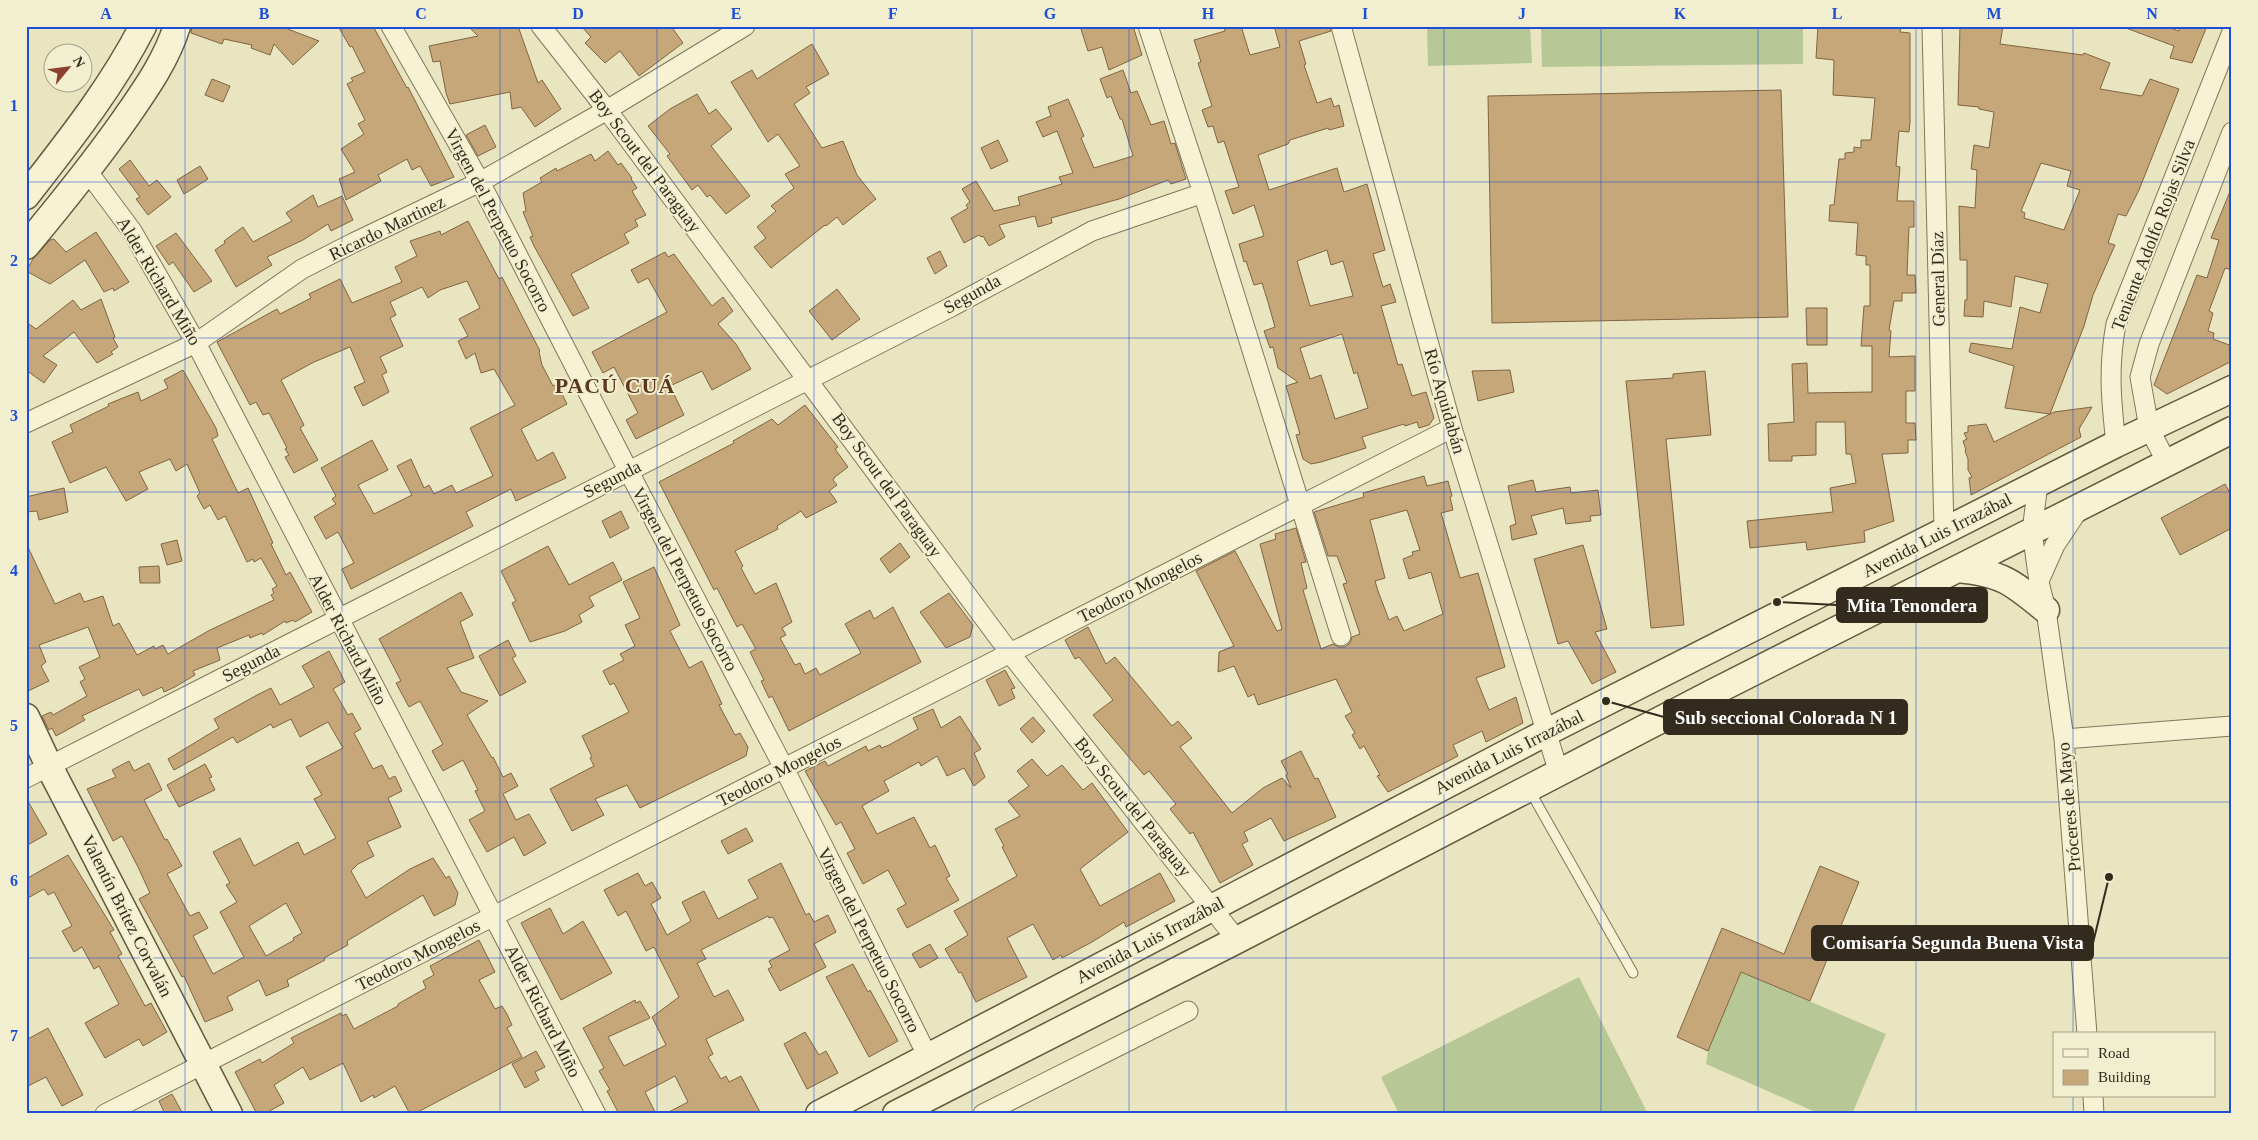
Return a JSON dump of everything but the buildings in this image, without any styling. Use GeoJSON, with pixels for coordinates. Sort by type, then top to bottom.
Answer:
{"type":"FeatureCollection","features":[{"type":"Feature","properties":{"kind":"main road"},"geometry":{"type":"LineString","coordinates":[[26,196],[63,148],[119,68],[143,26]]}},
{"type":"Feature","properties":{"kind":"main road"},"geometry":{"type":"LineString","coordinates":[[26,246],[88,172],[159,67],[177,26]]}},
{"type":"Feature","properties":{"kind":"main road","name":"Avenida Luis Irrazábal"},"geometry":{"type":"LineString","coordinates":[[819,1114],[1547,732],[2116,444],[2232,389]]}},
{"type":"Feature","properties":{"kind":"main road"},"geometry":{"type":"LineString","coordinates":[[901,1113],[1559,773],[2232,430]]}},
{"type":"Feature","properties":{"kind":"main road"},"geometry":{"type":"LineString","coordinates":[[1957,569],[1986,572],[2014,584],[2046,610]]}},
{"type":"Feature","properties":{"kind":"main road","name":"Valentín Brítez Corvalán"},"geometry":{"type":"LineString","coordinates":[[26,717],[49,766],[229,1114]]}},
{"type":"Feature","properties":{"kind":"street","name":"Virgen del Perpetuo Socorro"},"geometry":{"type":"LineString","coordinates":[[390,26],[480,182],[784,768],[928,1058]]}},
{"type":"Feature","properties":{"kind":"street","name":"Boy Scout del Paraguay"},"geometry":{"type":"LineString","coordinates":[[541,26],[607,110],[1010,653],[1237,940]]}},
{"type":"Feature","properties":{"kind":"street","name":"Ricardo Martinez"},"geometry":{"type":"LineString","coordinates":[[26,423],[196,343],[302,269],[480,182],[607,110],[745,26]]}},
{"type":"Feature","properties":{"kind":"street"},"geometry":{"type":"LineString","coordinates":[[1148,26],[1203,193],[1341,636]]}},
{"type":"Feature","properties":{"kind":"street","name":"Río Aquidabán"},"geometry":{"type":"LineString","coordinates":[[1340,26],[1452,428],[1559,773]]}},
{"type":"Feature","properties":{"kind":"street","name":"General Díaz"},"geometry":{"type":"LineString","coordinates":[[1932,26],[1944,531]]}},
{"type":"Feature","properties":{"kind":"street","name":"Teniente Adolfo Rojas Silva"},"geometry":{"type":"LineString","coordinates":[[2116,444],[2110,394],[2111,352],[2116,324],[2232,32]]}},
{"type":"Feature","properties":{"kind":"street","name":"Teniente Adolfo Rojas Silva"},"geometry":{"type":"LineString","coordinates":[[2167,463],[2149,428],[2140,377],[2149,344],[2232,132]]}},
{"type":"Feature","properties":{"kind":"street","name":"Alder Richard Miño"},"geometry":{"type":"LineString","coordinates":[[88,172],[132,231],[196,343],[596,1114]]}},
{"type":"Feature","properties":{"kind":"street","name":"Segunda"},"geometry":{"type":"LineString","coordinates":[[26,778],[951,306],[1092,231],[1203,193]]}},
{"type":"Feature","properties":{"kind":"street","name":"Teodoro Mongelos"},"geometry":{"type":"LineString","coordinates":[[105,1114],[1452,428]]}},
{"type":"Feature","properties":{"kind":"street","name":"Próceres de Mayo"},"geometry":{"type":"LineString","coordinates":[[2038,484],[2032,531],[2039,582],[2046,610],[2064,739],[2087,1032]]}},
{"type":"Feature","properties":{"kind":"street"},"geometry":{"type":"LineString","coordinates":[[2039,582],[2055,545],[2080,507]]}},
{"type":"Feature","properties":{"kind":"street"},"geometry":{"type":"LineString","coordinates":[[2064,739],[2232,726]]}},
{"type":"Feature","properties":{"kind":"street"},"geometry":{"type":"LineString","coordinates":[[983,1114],[1188,1011]]}},
{"type":"Feature","properties":{"kind":"street"},"geometry":{"type":"LineString","coordinates":[[2093,1098],[2094,1114]]}},
{"type":"Feature","properties":{"kind":"lane"},"geometry":{"type":"LineString","coordinates":[[1529,789],[1633,973]]}},
{"type":"Feature","properties":{"kind":"green space"},"geometry":{"type":"Polygon","coordinates":[[[1427,26],[1530,26],[1532,63],[1428,66],[1427,26]]]}},
{"type":"Feature","properties":{"kind":"green space"},"geometry":{"type":"Polygon","coordinates":[[[1541,26],[1803,26],[1803,64],[1542,67],[1541,26]]]}},
{"type":"Feature","properties":{"kind":"green space"},"geometry":{"type":"Polygon","coordinates":[[[1741,972],[1886,1034],[1852,1114],[1820,1114],[1706,1064],[1708,1051],[1741,972]]]}},
{"type":"Feature","properties":{"kind":"green space"},"geometry":{"type":"Polygon","coordinates":[[[1579,977],[1648,1114],[1399,1114],[1381,1077],[1579,977]]]}},
{"type":"Feature","properties":{"kind":"place","name":"Mita Tenondera"},"geometry":{"type":"Point","coordinates":[1777,602]}},
{"type":"Feature","properties":{"kind":"place","name":"Sub seccional Colorada N 1"},"geometry":{"type":"Point","coordinates":[1606,701]}},
{"type":"Feature","properties":{"kind":"place","name":"Comisaría Segunda Buena Vista"},"geometry":{"type":"Point","coordinates":[2109,877]}},
{"type":"Feature","properties":{"kind":"district","name":"PACÚ CUÁ"},"geometry":{"type":"Point","coordinates":[615,385]}}]}
